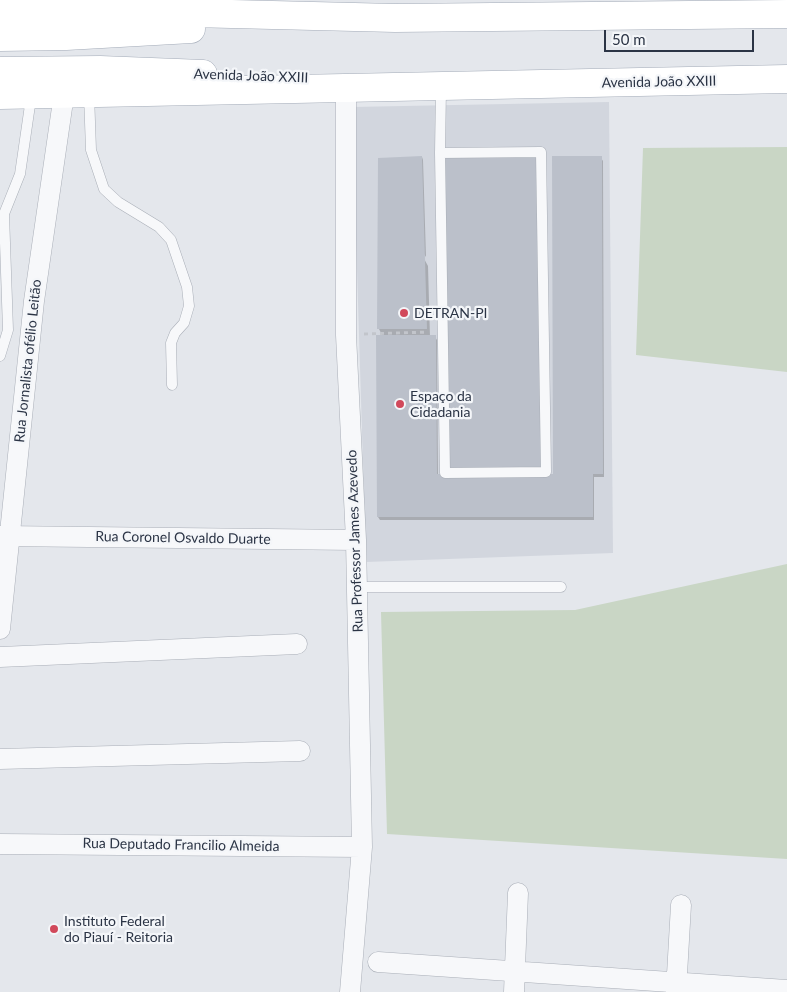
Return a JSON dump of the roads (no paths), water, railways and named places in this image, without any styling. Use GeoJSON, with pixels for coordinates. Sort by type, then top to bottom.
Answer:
{"type":"FeatureCollection","features":[{"type":"Feature","properties":{"kind":"main road"},"geometry":{"type":"LineString","coordinates":[[0,37],[66,36],[394,18],[658,8],[787,14]]}},
{"type":"Feature","properties":{"kind":"main road"},"geometry":{"type":"LineString","coordinates":[[0,14],[150,12],[394,18]]}},
{"type":"Feature","properties":{"kind":"main road","name":"Avenida João XXIII"},"geometry":{"type":"LineString","coordinates":[[0,71],[100,70],[501,84]]}},
{"type":"Feature","properties":{"kind":"main road","name":"Avenida João XXIII"},"geometry":{"type":"LineString","coordinates":[[0,95],[787,80]]}},
{"type":"Feature","properties":{"kind":"street","name":"Rua Professor James Azevedo"},"geometry":{"type":"LineString","coordinates":[[346,89],[346,335],[356,540],[362,847],[350,992]]}},
{"type":"Feature","properties":{"kind":"street","name":"Rua Jornalista ofélio Leitão"},"geometry":{"type":"LineString","coordinates":[[0,629],[5,536],[34,301],[77,94]]}},
{"type":"Feature","properties":{"kind":"street","name":"Rua Coronel Osvaldo Duarte"},"geometry":{"type":"LineString","coordinates":[[5,536],[356,540]]}},
{"type":"Feature","properties":{"kind":"street"},"geometry":{"type":"LineString","coordinates":[[0,657],[297,644]]}},
{"type":"Feature","properties":{"kind":"street"},"geometry":{"type":"LineString","coordinates":[[0,759],[300,751]]}},
{"type":"Feature","properties":{"kind":"street","name":"Rua Deputado Francilio Almeida"},"geometry":{"type":"LineString","coordinates":[[0,844],[362,847]]}},
{"type":"Feature","properties":{"kind":"street"},"geometry":{"type":"LineString","coordinates":[[514,992],[518,893]]}},
{"type":"Feature","properties":{"kind":"street"},"geometry":{"type":"LineString","coordinates":[[677,987],[681,905]]}},
{"type":"Feature","properties":{"kind":"street"},"geometry":{"type":"LineString","coordinates":[[378,962],[677,987],[787,990]]}},
{"type":"Feature","properties":{"kind":"lane"},"geometry":{"type":"LineString","coordinates":[[440,153],[542,152],[546,472],[445,473],[440,153],[441,86]]}},
{"type":"Feature","properties":{"kind":"lane"},"geometry":{"type":"LineString","coordinates":[[0,356],[8,330],[4,214],[20,174],[30,105],[29,94]]}},
{"type":"Feature","properties":{"kind":"lane"},"geometry":{"type":"LineString","coordinates":[[77,94],[91,150],[104,189],[118,202],[159,227],[171,240],[187,287],[189,306],[184,323],[175,333],[171,343],[172,385]]}},
{"type":"Feature","properties":{"kind":"lane"},"geometry":{"type":"LineString","coordinates":[[357,587],[561,587]]}},
{"type":"Feature","properties":{"kind":"place","name":"DETRAN-PI"},"geometry":{"type":"Point","coordinates":[404,313]}},
{"type":"Feature","properties":{"kind":"place","name":"Espaço da Cidadania"},"geometry":{"type":"Point","coordinates":[400,404]}},
{"type":"Feature","properties":{"kind":"place","name":"Instituto Federal do Piauí - Reitoria"},"geometry":{"type":"Point","coordinates":[54,929]}}]}
